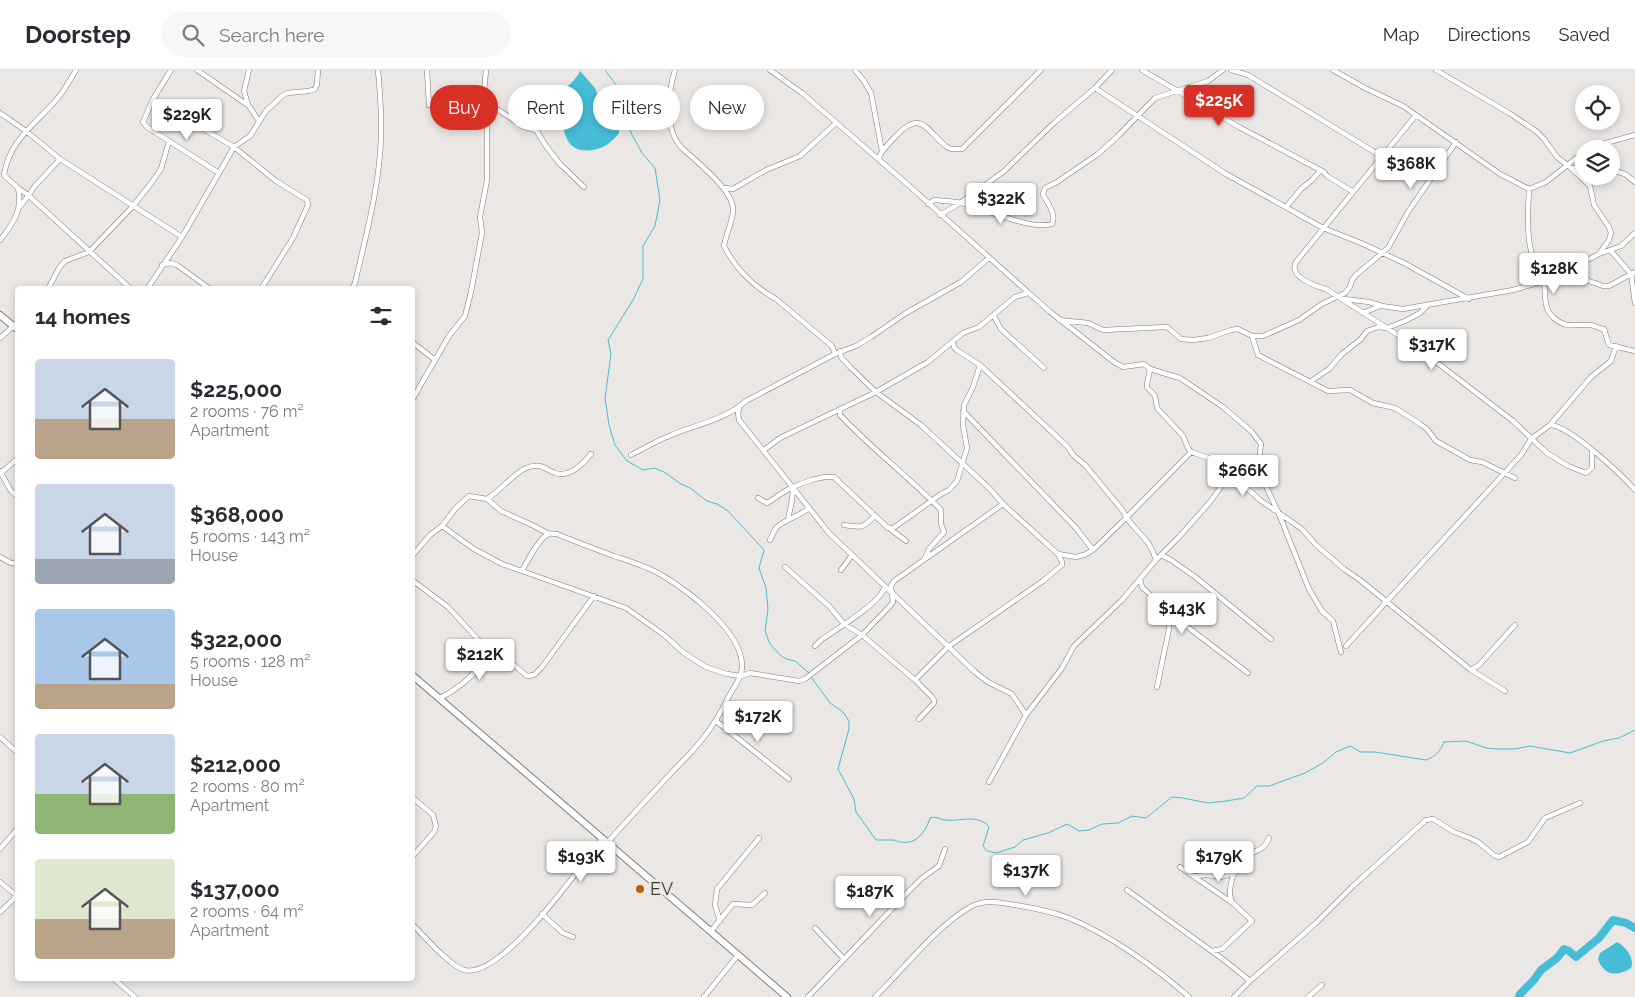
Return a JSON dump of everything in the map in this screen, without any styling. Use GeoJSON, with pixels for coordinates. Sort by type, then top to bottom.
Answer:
{"type":"FeatureCollection","features":[{"type":"Feature","properties":{"kind":"main road"},"geometry":{"type":"LineString","coordinates":[[0,315],[15,325]]}},
{"type":"Feature","properties":{"kind":"main road"},"geometry":{"type":"LineString","coordinates":[[415,677],[787,997]]}},
{"type":"Feature","properties":{"kind":"street"},"geometry":{"type":"LineString","coordinates":[[76,70],[57,99],[14,146],[4,175],[128,286]]}},
{"type":"Feature","properties":{"kind":"street"},"geometry":{"type":"LineString","coordinates":[[171,70],[153,99],[143,122],[147,127],[219,173]]}},
{"type":"Feature","properties":{"kind":"street"},"geometry":{"type":"LineString","coordinates":[[197,70],[249,106]]}},
{"type":"Feature","properties":{"kind":"street"},"geometry":{"type":"LineString","coordinates":[[249,70],[244,91],[249,106],[259,121]]}},
{"type":"Feature","properties":{"kind":"street"},"geometry":{"type":"LineString","coordinates":[[149,286],[182,237],[234,147],[250,136],[266,111],[282,96],[288,93],[315,89],[318,70]]}},
{"type":"Feature","properties":{"kind":"street"},"geometry":{"type":"LineString","coordinates":[[354,286],[369,223],[380,160],[381,134],[378,70]]}},
{"type":"Feature","properties":{"kind":"street"},"geometry":{"type":"LineString","coordinates":[[427,70],[429,105]]}},
{"type":"Feature","properties":{"kind":"street"},"geometry":{"type":"LineString","coordinates":[[484,85],[486,70]]}},
{"type":"Feature","properties":{"kind":"street"},"geometry":{"type":"LineString","coordinates":[[675,70],[670,114],[675,138],[681,147],[725,188],[730,197],[734,211],[724,246],[730,258],[766,294],[776,299],[832,346],[834,354]]}},
{"type":"Feature","properties":{"kind":"street"},"geometry":{"type":"LineString","coordinates":[[770,70],[802,93],[1058,320],[1118,365],[1144,364],[1150,370],[1180,378],[1223,406],[1251,431],[1261,444],[1258,469],[1279,514],[1308,589],[1322,611],[1333,621],[1341,652]]}},
{"type":"Feature","properties":{"kind":"street"},"geometry":{"type":"LineString","coordinates":[[855,70],[871,93],[882,151]]}},
{"type":"Feature","properties":{"kind":"street"},"geometry":{"type":"LineString","coordinates":[[940,215],[1003,172],[1055,122],[1095,88],[1112,70]]}},
{"type":"Feature","properties":{"kind":"street"},"geometry":{"type":"LineString","coordinates":[[1142,70],[1239,127],[1324,172],[1327,176],[1352,192]]}},
{"type":"Feature","properties":{"kind":"street"},"geometry":{"type":"LineString","coordinates":[[928,204],[934,200],[960,203],[1028,223],[1047,226],[1052,224],[1054,214],[1043,191],[1098,154],[1138,117],[1155,98],[1208,81],[1224,70]]}},
{"type":"Feature","properties":{"kind":"street"},"geometry":{"type":"LineString","coordinates":[[1231,70],[1248,75],[1382,156]]}},
{"type":"Feature","properties":{"kind":"street"},"geometry":{"type":"LineString","coordinates":[[1334,70],[1365,88],[1385,96],[1456,142],[1500,174],[1529,189],[1546,182],[1575,161]]}},
{"type":"Feature","properties":{"kind":"street"},"geometry":{"type":"LineString","coordinates":[[1436,70],[1536,131],[1557,157],[1570,166],[1590,186],[1594,205],[1609,226],[1609,240],[1600,254]]}},
{"type":"Feature","properties":{"kind":"street"},"geometry":{"type":"LineString","coordinates":[[878,160],[882,151],[909,124],[918,123],[927,126],[947,147],[953,150],[962,149],[1038,71]]}},
{"type":"Feature","properties":{"kind":"street"},"geometry":{"type":"LineString","coordinates":[[1095,88],[1226,174],[1323,228],[1383,253],[1469,299]]}},
{"type":"Feature","properties":{"kind":"street"},"geometry":{"type":"LineString","coordinates":[[153,99],[234,147],[276,181],[306,200],[308,205],[293,238],[263,286]]}},
{"type":"Feature","properties":{"kind":"street"},"geometry":{"type":"LineString","coordinates":[[498,110],[524,127],[536,130],[560,164],[584,187]]}},
{"type":"Feature","properties":{"kind":"street"},"geometry":{"type":"LineString","coordinates":[[0,113],[26,131],[60,159],[182,237]]}},
{"type":"Feature","properties":{"kind":"street"},"geometry":{"type":"LineString","coordinates":[[1416,115],[1296,262],[1294,266],[1296,274],[1311,284],[1326,289],[1418,348],[1513,421],[1548,454],[1584,473],[1592,468],[1592,450]]}},
{"type":"Feature","properties":{"kind":"street"},"geometry":{"type":"LineString","coordinates":[[725,188],[733,189],[766,170],[800,156],[836,123]]}},
{"type":"Feature","properties":{"kind":"street"},"geometry":{"type":"LineString","coordinates":[[415,395],[449,336],[465,316],[482,233],[480,217],[488,180],[486,130]]}},
{"type":"Feature","properties":{"kind":"street"},"geometry":{"type":"LineString","coordinates":[[1617,140],[1635,135]]}},
{"type":"Feature","properties":{"kind":"street"},"geometry":{"type":"LineString","coordinates":[[50,286],[65,261],[89,252],[133,206],[156,176],[166,156],[169,141]]}},
{"type":"Feature","properties":{"kind":"street"},"geometry":{"type":"LineString","coordinates":[[1058,320],[1088,323],[1103,330],[1166,327],[1177,337],[1187,339],[1208,338],[1238,329],[1252,336],[1263,336],[1280,329],[1299,320],[1322,304],[1340,298],[1350,287],[1352,280],[1383,253],[1394,239],[1408,212],[1456,142]]}},
{"type":"Feature","properties":{"kind":"street"},"geometry":{"type":"LineString","coordinates":[[0,240],[14,221],[19,208],[28,195],[60,159]]}},
{"type":"Feature","properties":{"kind":"street"},"geometry":{"type":"LineString","coordinates":[[1570,166],[1575,167]]}},
{"type":"Feature","properties":{"kind":"street"},"geometry":{"type":"LineString","coordinates":[[1286,207],[1320,171]]}},
{"type":"Feature","properties":{"kind":"street"},"geometry":{"type":"LineString","coordinates":[[1620,173],[1635,182]]}},
{"type":"Feature","properties":{"kind":"street"},"geometry":{"type":"LineString","coordinates":[[18,188],[19,208]]}},
{"type":"Feature","properties":{"kind":"street"},"geometry":{"type":"LineString","coordinates":[[730,197],[733,189]]}},
{"type":"Feature","properties":{"kind":"street"},"geometry":{"type":"LineString","coordinates":[[1529,189],[1528,226],[1530,247],[1533,258],[1546,281],[1546,308],[1552,317],[1565,326],[1592,325],[1599,329],[1604,329],[1609,345],[1635,351]]}},
{"type":"Feature","properties":{"kind":"street"},"geometry":{"type":"LineString","coordinates":[[1340,298],[1403,309],[1513,290],[1546,281],[1600,254],[1612,251],[1627,242],[1635,233]]}},
{"type":"Feature","properties":{"kind":"street"},"geometry":{"type":"LineString","coordinates":[[1612,251],[1633,273],[1635,304]]}},
{"type":"Feature","properties":{"kind":"street"},"geometry":{"type":"LineString","coordinates":[[631,455],[670,435],[740,406],[834,354],[871,337],[906,313],[961,282],[989,258]]}},
{"type":"Feature","properties":{"kind":"street"},"geometry":{"type":"LineString","coordinates":[[162,264],[171,263],[177,265],[206,286]]}},
{"type":"Feature","properties":{"kind":"street"},"geometry":{"type":"LineString","coordinates":[[1546,281],[1586,280],[1608,286],[1633,273]]}},
{"type":"Feature","properties":{"kind":"street"},"geometry":{"type":"LineString","coordinates":[[764,450],[780,438],[876,392],[928,362],[964,333],[979,327],[994,316],[1015,297],[1028,293]]}},
{"type":"Feature","properties":{"kind":"street"},"geometry":{"type":"LineString","coordinates":[[1363,313],[1382,306]]}},
{"type":"Feature","properties":{"kind":"street"},"geometry":{"type":"LineString","coordinates":[[1311,381],[1329,370],[1342,354],[1361,339],[1367,331],[1378,327],[1387,328],[1413,317],[1427,306]]}},
{"type":"Feature","properties":{"kind":"street"},"geometry":{"type":"LineString","coordinates":[[994,316],[1001,329],[1044,368]]}},
{"type":"Feature","properties":{"kind":"street"},"geometry":{"type":"LineString","coordinates":[[0,338],[15,327]]}},
{"type":"Feature","properties":{"kind":"street"},"geometry":{"type":"LineString","coordinates":[[1252,336],[1258,355],[1328,391],[1350,390],[1373,403],[1395,408],[1427,429],[1436,441],[1470,460],[1482,462],[1515,478]]}},
{"type":"Feature","properties":{"kind":"street"},"geometry":{"type":"LineString","coordinates":[[954,341],[954,347],[958,352],[980,364],[1085,465],[1123,511],[1126,518],[1151,546],[1156,560]]}},
{"type":"Feature","properties":{"kind":"street"},"geometry":{"type":"LineString","coordinates":[[415,344],[435,360]]}},
{"type":"Feature","properties":{"kind":"street"},"geometry":{"type":"LineString","coordinates":[[1346,646],[1505,473],[1521,455],[1531,439],[1550,425],[1592,377],[1611,361],[1616,346]]}},
{"type":"Feature","properties":{"kind":"street"},"geometry":{"type":"LineString","coordinates":[[840,351],[841,357],[845,362],[876,392],[921,425],[1058,554],[1062,562],[1062,565],[1056,570],[949,646],[915,680]]}},
{"type":"Feature","properties":{"kind":"street"},"geometry":{"type":"LineString","coordinates":[[888,528],[893,528],[949,490],[957,481],[967,448],[963,425],[964,405],[973,387],[980,364]]}},
{"type":"Feature","properties":{"kind":"street"},"geometry":{"type":"LineString","coordinates":[[1150,370],[1147,387],[1155,396],[1157,408],[1183,436],[1191,452],[1212,458],[1220,464],[1260,500],[1302,529],[1316,545],[1344,570],[1360,580],[1471,670],[1505,692]]}},
{"type":"Feature","properties":{"kind":"street"},"geometry":{"type":"LineString","coordinates":[[740,406],[739,420],[830,533],[975,672],[988,682],[1012,694],[1026,715]]}},
{"type":"Feature","properties":{"kind":"street"},"geometry":{"type":"LineString","coordinates":[[840,410],[840,415],[869,445],[906,476],[941,510],[941,524],[944,532],[929,549],[925,559]]}},
{"type":"Feature","properties":{"kind":"street"},"geometry":{"type":"LineString","coordinates":[[963,411],[1076,528],[1093,550]]}},
{"type":"Feature","properties":{"kind":"street"},"geometry":{"type":"LineString","coordinates":[[1550,425],[1561,428],[1592,450],[1635,490]]}},
{"type":"Feature","properties":{"kind":"street"},"geometry":{"type":"LineString","coordinates":[[1058,554],[1076,557],[1093,550],[1191,452]]}},
{"type":"Feature","properties":{"kind":"street"},"geometry":{"type":"LineString","coordinates":[[487,499],[526,468],[534,466],[545,467],[555,473],[562,474],[572,471],[583,464],[591,454]]}},
{"type":"Feature","properties":{"kind":"street"},"geometry":{"type":"LineString","coordinates":[[15,460],[1,472],[11,491],[15,494]]}},
{"type":"Feature","properties":{"kind":"street"},"geometry":{"type":"LineString","coordinates":[[758,498],[767,503],[793,488],[819,478],[827,476],[834,478],[888,528],[906,541]]}},
{"type":"Feature","properties":{"kind":"street"},"geometry":{"type":"LineString","coordinates":[[989,782],[1026,715],[1062,668],[1074,646],[1122,600],[1210,502],[1223,484],[1228,481],[1242,484]]}},
{"type":"Feature","properties":{"kind":"street"},"geometry":{"type":"LineString","coordinates":[[788,520],[789,510],[793,501],[793,488]]}},
{"type":"Feature","properties":{"kind":"street"},"geometry":{"type":"LineString","coordinates":[[415,552],[469,496],[487,499],[501,511],[549,534],[557,534],[659,573],[693,597],[724,626],[735,641],[742,663],[742,676],[716,721],[690,755],[605,840],[518,942],[484,968],[465,970],[458,967],[415,927]]}},
{"type":"Feature","properties":{"kind":"street"},"geometry":{"type":"LineString","coordinates":[[442,526],[474,549],[502,564],[626,608],[696,662],[706,667],[727,674],[742,676],[750,672],[799,681],[862,635],[892,602],[888,590],[894,581],[1003,504]]}},
{"type":"Feature","properties":{"kind":"street"},"geometry":{"type":"LineString","coordinates":[[770,540],[776,528],[809,508]]}},
{"type":"Feature","properties":{"kind":"street"},"geometry":{"type":"LineString","coordinates":[[844,525],[865,526],[875,516]]}},
{"type":"Feature","properties":{"kind":"street"},"geometry":{"type":"LineString","coordinates":[[522,571],[537,547],[549,534]]}},
{"type":"Feature","properties":{"kind":"street"},"geometry":{"type":"LineString","coordinates":[[841,570],[852,555]]}},
{"type":"Feature","properties":{"kind":"street"},"geometry":{"type":"LineString","coordinates":[[1161,555],[1194,576],[1271,639]]}},
{"type":"Feature","properties":{"kind":"street"},"geometry":{"type":"LineString","coordinates":[[0,557],[15,564]]}},
{"type":"Feature","properties":{"kind":"street"},"geometry":{"type":"LineString","coordinates":[[785,567],[829,606],[844,624],[862,635],[915,680],[934,700],[932,706],[919,718]]}},
{"type":"Feature","properties":{"kind":"street"},"geometry":{"type":"LineString","coordinates":[[1140,579],[1142,587],[1168,612],[1248,673]]}},
{"type":"Feature","properties":{"kind":"street"},"geometry":{"type":"LineString","coordinates":[[415,582],[448,608],[484,646],[498,652],[527,676],[532,676],[542,667],[594,596]]}},
{"type":"Feature","properties":{"kind":"street"},"geometry":{"type":"LineString","coordinates":[[815,646],[872,604],[881,596],[883,590],[888,590]]}},
{"type":"Feature","properties":{"kind":"street"},"geometry":{"type":"LineString","coordinates":[[1157,687],[1169,629],[1168,612]]}},
{"type":"Feature","properties":{"kind":"street"},"geometry":{"type":"LineString","coordinates":[[1471,670],[1479,665],[1515,625]]}},
{"type":"Feature","properties":{"kind":"street"},"geometry":{"type":"LineString","coordinates":[[440,698],[460,687],[474,673],[486,657],[484,646]]}},
{"type":"Feature","properties":{"kind":"street"},"geometry":{"type":"LineString","coordinates":[[716,721],[789,779]]}},
{"type":"Feature","properties":{"kind":"street"},"geometry":{"type":"LineString","coordinates":[[0,737],[15,750]]}},
{"type":"Feature","properties":{"kind":"street"},"geometry":{"type":"LineString","coordinates":[[415,800],[433,815],[436,826],[434,832],[415,854]]}},
{"type":"Feature","properties":{"kind":"street"},"geometry":{"type":"LineString","coordinates":[[1234,997],[1309,930],[1353,886],[1426,820],[1433,819],[1454,832],[1478,842],[1495,856],[1499,857],[1528,842],[1545,818],[1580,803]]}},
{"type":"Feature","properties":{"kind":"street"},"geometry":{"type":"LineString","coordinates":[[0,849],[15,832]]}},
{"type":"Feature","properties":{"kind":"street"},"geometry":{"type":"LineString","coordinates":[[720,921],[715,906],[717,889],[759,838]]}},
{"type":"Feature","properties":{"kind":"street"},"geometry":{"type":"LineString","coordinates":[[1212,951],[1222,949],[1252,921],[1230,899],[1230,886],[1245,857],[1262,848],[1269,838]]}},
{"type":"Feature","properties":{"kind":"street"},"geometry":{"type":"LineString","coordinates":[[808,997],[922,878],[939,866],[945,849]]}},
{"type":"Feature","properties":{"kind":"street"},"geometry":{"type":"LineString","coordinates":[[1180,867],[1234,904]]}},
{"type":"Feature","properties":{"kind":"street"},"geometry":{"type":"LineString","coordinates":[[1194,876],[1208,875],[1221,877],[1236,872]]}},
{"type":"Feature","properties":{"kind":"street"},"geometry":{"type":"LineString","coordinates":[[0,882],[15,894]]}},
{"type":"Feature","properties":{"kind":"street"},"geometry":{"type":"LineString","coordinates":[[1127,890],[1212,951],[1250,981]]}},
{"type":"Feature","properties":{"kind":"street"},"geometry":{"type":"LineString","coordinates":[[711,931],[733,904],[752,905],[765,893]]}},
{"type":"Feature","properties":{"kind":"street"},"geometry":{"type":"LineString","coordinates":[[0,912],[15,898]]}},
{"type":"Feature","properties":{"kind":"street"},"geometry":{"type":"LineString","coordinates":[[877,996],[913,957],[951,921],[973,906],[985,902],[1016,905],[1068,918],[1118,944],[1189,997]]}},
{"type":"Feature","properties":{"kind":"street"},"geometry":{"type":"LineString","coordinates":[[542,914],[563,933],[573,937]]}},
{"type":"Feature","properties":{"kind":"street"},"geometry":{"type":"LineString","coordinates":[[815,928],[844,958]]}},
{"type":"Feature","properties":{"kind":"street"},"geometry":{"type":"LineString","coordinates":[[1222,949],[1224,960]]}},
{"type":"Feature","properties":{"kind":"street"},"geometry":{"type":"LineString","coordinates":[[704,997],[738,955]]}},
{"type":"Feature","properties":{"kind":"street"},"geometry":{"type":"LineString","coordinates":[[116,981],[135,997]]}},
{"type":"Feature","properties":{"kind":"street"},"geometry":{"type":"LineString","coordinates":[[1308,997],[1322,985]]}},
{"type":"Feature","properties":{"kind":"water"},"geometry":{"type":"Polygon","coordinates":[[[580,71],[593,86],[593,130],[619,130],[619,133],[608,144],[598,149],[580,150],[575,148],[570,144],[565,134],[564,130],[583,130],[583,85],[569,85],[580,71]]]}},
{"type":"Feature","properties":{"kind":"water"},"geometry":{"type":"Polygon","coordinates":[[[1617,942],[1629,953],[1632,964],[1631,968],[1616,974],[1607,972],[1598,959],[1600,953],[1617,942]]]}},
{"type":"Feature","properties":{"kind":"waterway"},"geometry":{"type":"LineString","coordinates":[[605,70],[620,90],[631,133],[642,153],[655,168],[660,200],[655,226],[643,246],[643,279],[633,300],[608,340],[611,354],[605,398],[609,425],[615,445],[627,461],[643,470],[654,468],[664,472],[707,501],[717,504],[728,511],[764,550],[759,568],[766,588],[768,609],[765,631],[770,644],[780,655],[795,661],[809,673]]}},
{"type":"Feature","properties":{"kind":"waterway"},"geometry":{"type":"LineString","coordinates":[[811,677],[830,703],[843,712],[849,721],[849,729],[838,769],[854,799],[856,812],[876,840],[912,841],[920,836],[932,817],[945,820],[974,819],[980,820],[989,827],[983,846],[987,851],[996,853],[1015,847],[1023,840],[1048,833],[1067,824],[1079,831],[1089,830],[1102,824],[1118,823],[1132,816],[1146,818],[1172,797],[1208,803],[1244,798],[1257,786],[1269,786],[1305,773],[1323,763],[1336,752],[1350,746],[1361,752],[1375,752],[1426,760],[1437,753],[1444,742],[1466,741],[1486,748],[1497,749],[1514,749],[1530,746],[1570,753],[1603,741],[1619,738],[1635,730]]}},
{"type":"Feature","properties":{"kind":"waterway"},"geometry":{"type":"LineString","coordinates":[[1519,997],[1541,970],[1557,958],[1564,949],[1576,957],[1599,938],[1613,920],[1626,923],[1635,928]]}},
{"type":"Feature","properties":{"kind":"place","name":"EV"},"geometry":{"type":"Point","coordinates":[640,889]}}]}
